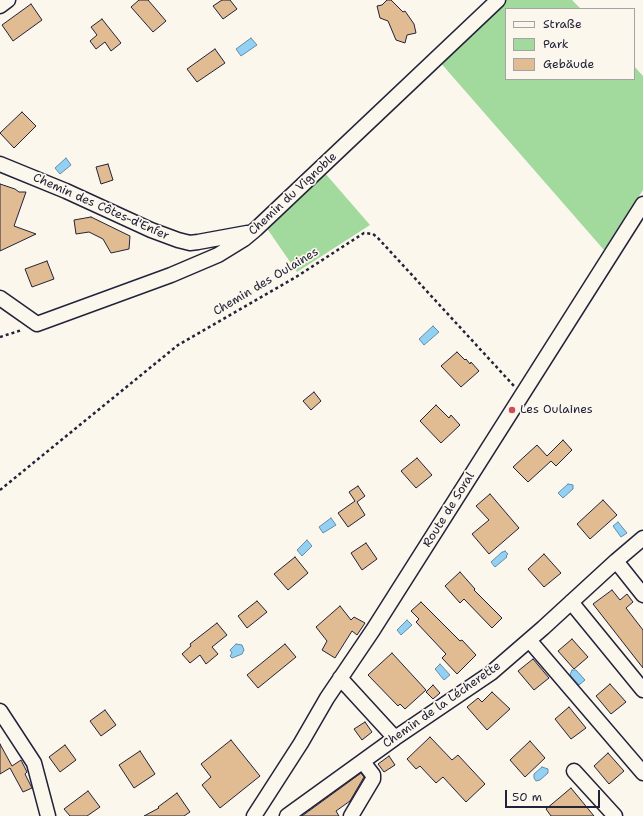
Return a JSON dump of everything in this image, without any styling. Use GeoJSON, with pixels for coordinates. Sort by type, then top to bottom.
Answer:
{"type":"FeatureCollection","features":[{"type":"Feature","properties":{"kind":"street"},"geometry":{"type":"LineString","coordinates":[[0,6],[8,0]]}},
{"type":"Feature","properties":{"kind":"street","name":"Chemin du Vignoble"},"geometry":{"type":"LineString","coordinates":[[37,324],[198,264],[218,255],[252,233],[498,0]]}},
{"type":"Feature","properties":{"kind":"street","name":"Chemin des Côtes-d'Enfer"},"geometry":{"type":"LineString","coordinates":[[0,164],[66,190],[150,230],[178,240],[198,242],[252,233]]}},
{"type":"Feature","properties":{"kind":"street","name":"Route de Soral"},"geometry":{"type":"LineString","coordinates":[[254,816],[340,678],[373,630],[643,204]]}},
{"type":"Feature","properties":{"kind":"street"},"geometry":{"type":"LineString","coordinates":[[0,298],[37,324]]}},
{"type":"Feature","properties":{"kind":"street","name":"Chemin de la Lécherette"},"geometry":{"type":"LineString","coordinates":[[287,816],[396,738],[492,673],[643,538]]}},
{"type":"Feature","properties":{"kind":"street"},"geometry":{"type":"LineString","coordinates":[[616,561],[643,595]]}},
{"type":"Feature","properties":{"kind":"street"},"geometry":{"type":"LineString","coordinates":[[571,602],[643,690]]}},
{"type":"Feature","properties":{"kind":"street"},"geometry":{"type":"LineString","coordinates":[[529,640],[643,773]]}},
{"type":"Feature","properties":{"kind":"street"},"geometry":{"type":"LineString","coordinates":[[340,678],[396,738]]}},
{"type":"Feature","properties":{"kind":"street"},"geometry":{"type":"LineString","coordinates":[[0,711],[34,763],[48,816]]}},
{"type":"Feature","properties":{"kind":"street"},"geometry":{"type":"LineString","coordinates":[[351,816],[373,779],[373,775],[363,762]]}},
{"type":"Feature","properties":{"kind":"street"},"geometry":{"type":"LineString","coordinates":[[574,771],[615,816]]}},
{"type":"Feature","properties":{"kind":"path","name":"Chemin des Oulaines"},"geometry":{"type":"LineString","coordinates":[[0,490],[178,345],[296,277],[364,233],[373,234],[376,237],[522,395]]}},
{"type":"Feature","properties":{"kind":"path"},"geometry":{"type":"LineString","coordinates":[[0,337],[37,324]]}},
{"type":"Feature","properties":{"kind":"green space"},"geometry":{"type":"Polygon","coordinates":[[[503,0],[572,0],[580,8],[505,8],[505,80],[635,80],[635,67],[643,76],[643,190],[604,250],[439,61],[503,0]]]}},
{"type":"Feature","properties":{"kind":"green space"},"geometry":{"type":"Polygon","coordinates":[[[324,172],[370,225],[297,272],[266,227],[324,172]]]}},
{"type":"Feature","properties":{"kind":"water"},"geometry":{"type":"Polygon","coordinates":[[[251,38],[257,45],[241,56],[236,49],[251,38]]]}},
{"type":"Feature","properties":{"kind":"water"},"geometry":{"type":"Polygon","coordinates":[[[66,158],[71,165],[60,174],[55,168],[66,158]]]}},
{"type":"Feature","properties":{"kind":"water"},"geometry":{"type":"Polygon","coordinates":[[[433,326],[439,332],[424,345],[419,339],[433,326]]]}},
{"type":"Feature","properties":{"kind":"water"},"geometry":{"type":"Polygon","coordinates":[[[568,484],[573,485],[573,489],[563,498],[558,493],[568,484]]]}},
{"type":"Feature","properties":{"kind":"water"},"geometry":{"type":"Polygon","coordinates":[[[331,518],[336,525],[323,533],[319,527],[331,518]]]}},
{"type":"Feature","properties":{"kind":"water"},"geometry":{"type":"Polygon","coordinates":[[[618,522],[627,533],[621,537],[613,526],[618,522]]]}},
{"type":"Feature","properties":{"kind":"water"},"geometry":{"type":"Polygon","coordinates":[[[307,540],[312,546],[302,556],[297,550],[307,540]]]}},
{"type":"Feature","properties":{"kind":"water"},"geometry":{"type":"Polygon","coordinates":[[[505,551],[508,554],[506,556],[507,557],[495,567],[491,562],[505,551]]]}},
{"type":"Feature","properties":{"kind":"water"},"geometry":{"type":"Polygon","coordinates":[[[407,620],[412,625],[401,635],[397,630],[407,620]]]}},
{"type":"Feature","properties":{"kind":"water"},"geometry":{"type":"Polygon","coordinates":[[[236,644],[242,645],[244,650],[242,654],[232,658],[230,656],[232,653],[230,650],[236,644]]]}},
{"type":"Feature","properties":{"kind":"water"},"geometry":{"type":"Polygon","coordinates":[[[440,664],[450,675],[444,680],[435,669],[440,664]]]}},
{"type":"Feature","properties":{"kind":"water"},"geometry":{"type":"Polygon","coordinates":[[[572,670],[576,670],[585,680],[579,685],[570,675],[572,670]]]}},
{"type":"Feature","properties":{"kind":"water"},"geometry":{"type":"Polygon","coordinates":[[[542,767],[548,769],[548,773],[540,780],[536,781],[534,774],[542,767]]]}},
{"type":"Feature","properties":{"kind":"building"},"geometry":{"type":"Polygon","coordinates":[[[139,0],[148,0],[166,21],[153,32],[131,7],[139,0]]]}},
{"type":"Feature","properties":{"kind":"building"},"geometry":{"type":"Polygon","coordinates":[[[222,0],[230,0],[237,9],[223,19],[213,6],[222,0]]]}},
{"type":"Feature","properties":{"kind":"building"},"geometry":{"type":"Polygon","coordinates":[[[387,0],[391,0],[403,12],[405,11],[414,24],[416,33],[407,35],[405,43],[396,40],[388,21],[380,18],[377,6],[382,5],[387,0]]]}},
{"type":"Feature","properties":{"kind":"building"},"geometry":{"type":"Polygon","coordinates":[[[31,4],[42,20],[13,41],[2,25],[31,4]]]}},
{"type":"Feature","properties":{"kind":"building"},"geometry":{"type":"Polygon","coordinates":[[[102,19],[121,43],[111,51],[105,42],[96,49],[90,41],[97,35],[91,27],[102,19]]]}},
{"type":"Feature","properties":{"kind":"building"},"geometry":{"type":"Polygon","coordinates":[[[215,49],[225,63],[197,82],[187,69],[215,49]]]}},
{"type":"Feature","properties":{"kind":"building"},"geometry":{"type":"Polygon","coordinates":[[[22,112],[36,126],[14,148],[0,133],[22,112]]]}},
{"type":"Feature","properties":{"kind":"building"},"geometry":{"type":"Polygon","coordinates":[[[108,164],[113,180],[101,184],[96,167],[108,164]]]}},
{"type":"Feature","properties":{"kind":"building"},"geometry":{"type":"Polygon","coordinates":[[[0,184],[15,189],[19,192],[26,192],[14,226],[36,234],[0,251],[0,184]]]}},
{"type":"Feature","properties":{"kind":"building"},"geometry":{"type":"Polygon","coordinates":[[[91,217],[130,236],[129,249],[111,253],[103,239],[89,232],[76,234],[74,220],[91,217]]]}},
{"type":"Feature","properties":{"kind":"building"},"geometry":{"type":"Polygon","coordinates":[[[47,261],[54,279],[32,287],[25,269],[47,261]]]}},
{"type":"Feature","properties":{"kind":"building"},"geometry":{"type":"Polygon","coordinates":[[[457,352],[470,364],[471,362],[479,371],[461,387],[441,366],[457,352]]]}},
{"type":"Feature","properties":{"kind":"building"},"geometry":{"type":"Polygon","coordinates":[[[314,392],[321,401],[311,410],[303,401],[314,392]]]}},
{"type":"Feature","properties":{"kind":"building"},"geometry":{"type":"Polygon","coordinates":[[[436,405],[449,418],[451,415],[460,425],[441,443],[420,421],[436,405]]]}},
{"type":"Feature","properties":{"kind":"building"},"geometry":{"type":"Polygon","coordinates":[[[563,440],[572,450],[556,466],[551,461],[528,482],[513,467],[537,445],[547,456],[563,440]]]}},
{"type":"Feature","properties":{"kind":"building"},"geometry":{"type":"Polygon","coordinates":[[[417,458],[432,475],[416,488],[401,471],[417,458]]]}},
{"type":"Feature","properties":{"kind":"building"},"geometry":{"type":"Polygon","coordinates":[[[358,486],[365,496],[357,502],[365,515],[348,527],[338,513],[355,501],[349,492],[358,486]]]}},
{"type":"Feature","properties":{"kind":"building"},"geometry":{"type":"Polygon","coordinates":[[[490,494],[519,528],[489,554],[472,534],[489,520],[476,506],[490,494]]]}},
{"type":"Feature","properties":{"kind":"building"},"geometry":{"type":"Polygon","coordinates":[[[603,500],[617,515],[590,539],[577,524],[603,500]]]}},
{"type":"Feature","properties":{"kind":"building"},"geometry":{"type":"Polygon","coordinates":[[[366,543],[377,559],[362,570],[351,553],[366,543]]]}},
{"type":"Feature","properties":{"kind":"building"},"geometry":{"type":"Polygon","coordinates":[[[544,554],[561,573],[544,587],[528,569],[544,554]]]}},
{"type":"Feature","properties":{"kind":"building"},"geometry":{"type":"Polygon","coordinates":[[[295,557],[308,573],[288,590],[274,574],[295,557]]]}},
{"type":"Feature","properties":{"kind":"building"},"geometry":{"type":"Polygon","coordinates":[[[460,572],[475,589],[474,590],[502,618],[492,628],[464,599],[460,603],[445,586],[460,572]]]}},
{"type":"Feature","properties":{"kind":"building"},"geometry":{"type":"Polygon","coordinates":[[[612,590],[620,600],[627,594],[633,602],[626,608],[643,630],[643,668],[593,604],[612,590]]]}},
{"type":"Feature","properties":{"kind":"building"},"geometry":{"type":"Polygon","coordinates":[[[257,601],[267,612],[247,628],[238,616],[257,601]]]}},
{"type":"Feature","properties":{"kind":"building"},"geometry":{"type":"Polygon","coordinates":[[[421,602],[476,655],[457,674],[442,658],[446,654],[416,622],[419,619],[411,611],[421,602]]]}},
{"type":"Feature","properties":{"kind":"building"},"geometry":{"type":"Polygon","coordinates":[[[340,606],[351,620],[354,617],[365,623],[357,635],[352,631],[335,658],[322,650],[327,641],[316,627],[340,606]]]}},
{"type":"Feature","properties":{"kind":"building"},"geometry":{"type":"Polygon","coordinates":[[[217,623],[227,635],[212,647],[218,654],[206,664],[200,655],[190,663],[182,654],[191,646],[190,644],[217,623]]]}},
{"type":"Feature","properties":{"kind":"building"},"geometry":{"type":"Polygon","coordinates":[[[572,639],[588,657],[574,669],[558,651],[572,639]]]}},
{"type":"Feature","properties":{"kind":"building"},"geometry":{"type":"Polygon","coordinates":[[[285,644],[296,657],[258,688],[247,675],[285,644]]]}},
{"type":"Feature","properties":{"kind":"building"},"geometry":{"type":"Polygon","coordinates":[[[392,653],[426,690],[405,709],[400,704],[398,706],[368,675],[392,653]]]}},
{"type":"Feature","properties":{"kind":"building"},"geometry":{"type":"Polygon","coordinates":[[[533,659],[549,678],[534,690],[518,671],[533,659]]]}},
{"type":"Feature","properties":{"kind":"building"},"geometry":{"type":"Polygon","coordinates":[[[610,684],[626,702],[611,714],[596,696],[610,684]]]}},
{"type":"Feature","properties":{"kind":"building"},"geometry":{"type":"Polygon","coordinates":[[[433,685],[440,693],[433,699],[426,692],[433,685]]]}},
{"type":"Feature","properties":{"kind":"building"},"geometry":{"type":"Polygon","coordinates":[[[492,692],[510,709],[487,730],[467,707],[478,698],[482,702],[492,692]]]}},
{"type":"Feature","properties":{"kind":"building"},"geometry":{"type":"Polygon","coordinates":[[[569,707],[586,728],[571,739],[555,719],[569,707]]]}},
{"type":"Feature","properties":{"kind":"building"},"geometry":{"type":"Polygon","coordinates":[[[105,710],[116,725],[101,736],[90,721],[105,710]]]}},
{"type":"Feature","properties":{"kind":"building"},"geometry":{"type":"Polygon","coordinates":[[[365,722],[372,732],[362,740],[354,729],[365,722]]]}},
{"type":"Feature","properties":{"kind":"building"},"geometry":{"type":"Polygon","coordinates":[[[430,737],[452,760],[458,755],[485,784],[466,802],[443,777],[436,783],[420,766],[416,769],[407,759],[430,737]]]}},
{"type":"Feature","properties":{"kind":"building"},"geometry":{"type":"Polygon","coordinates":[[[231,740],[260,776],[220,808],[202,785],[211,777],[201,764],[231,740]]]}},
{"type":"Feature","properties":{"kind":"building"},"geometry":{"type":"Polygon","coordinates":[[[530,741],[545,758],[525,777],[510,760],[530,741]]]}},
{"type":"Feature","properties":{"kind":"building"},"geometry":{"type":"Polygon","coordinates":[[[0,744],[12,766],[21,760],[27,772],[25,774],[32,788],[23,792],[10,768],[0,774],[0,744]]]}},
{"type":"Feature","properties":{"kind":"building"},"geometry":{"type":"Polygon","coordinates":[[[65,745],[76,760],[60,772],[49,757],[65,745]]]}},
{"type":"Feature","properties":{"kind":"building"},"geometry":{"type":"Polygon","coordinates":[[[140,751],[155,774],[134,788],[119,765],[140,751]]]}},
{"type":"Feature","properties":{"kind":"building"},"geometry":{"type":"Polygon","coordinates":[[[608,753],[624,771],[609,784],[594,766],[608,753]]]}},
{"type":"Feature","properties":{"kind":"building"},"geometry":{"type":"Polygon","coordinates":[[[389,756],[395,765],[384,772],[378,764],[389,756]]]}},
{"type":"Feature","properties":{"kind":"building"},"geometry":{"type":"Polygon","coordinates":[[[361,773],[364,777],[350,801],[336,811],[339,816],[302,816],[361,773]]]}},
{"type":"Feature","properties":{"kind":"building"},"geometry":{"type":"Polygon","coordinates":[[[571,788],[594,816],[551,816],[546,809],[571,788]]]}},
{"type":"Feature","properties":{"kind":"building"},"geometry":{"type":"Polygon","coordinates":[[[88,791],[100,807],[87,816],[70,816],[64,809],[88,791]]]}},
{"type":"Feature","properties":{"kind":"building"},"geometry":{"type":"Polygon","coordinates":[[[177,793],[190,812],[184,816],[144,816],[159,808],[158,807],[177,793]]]}},
{"type":"Feature","properties":{"kind":"place","name":"Les Oulaines"},"geometry":{"type":"Point","coordinates":[512,410]}}]}
